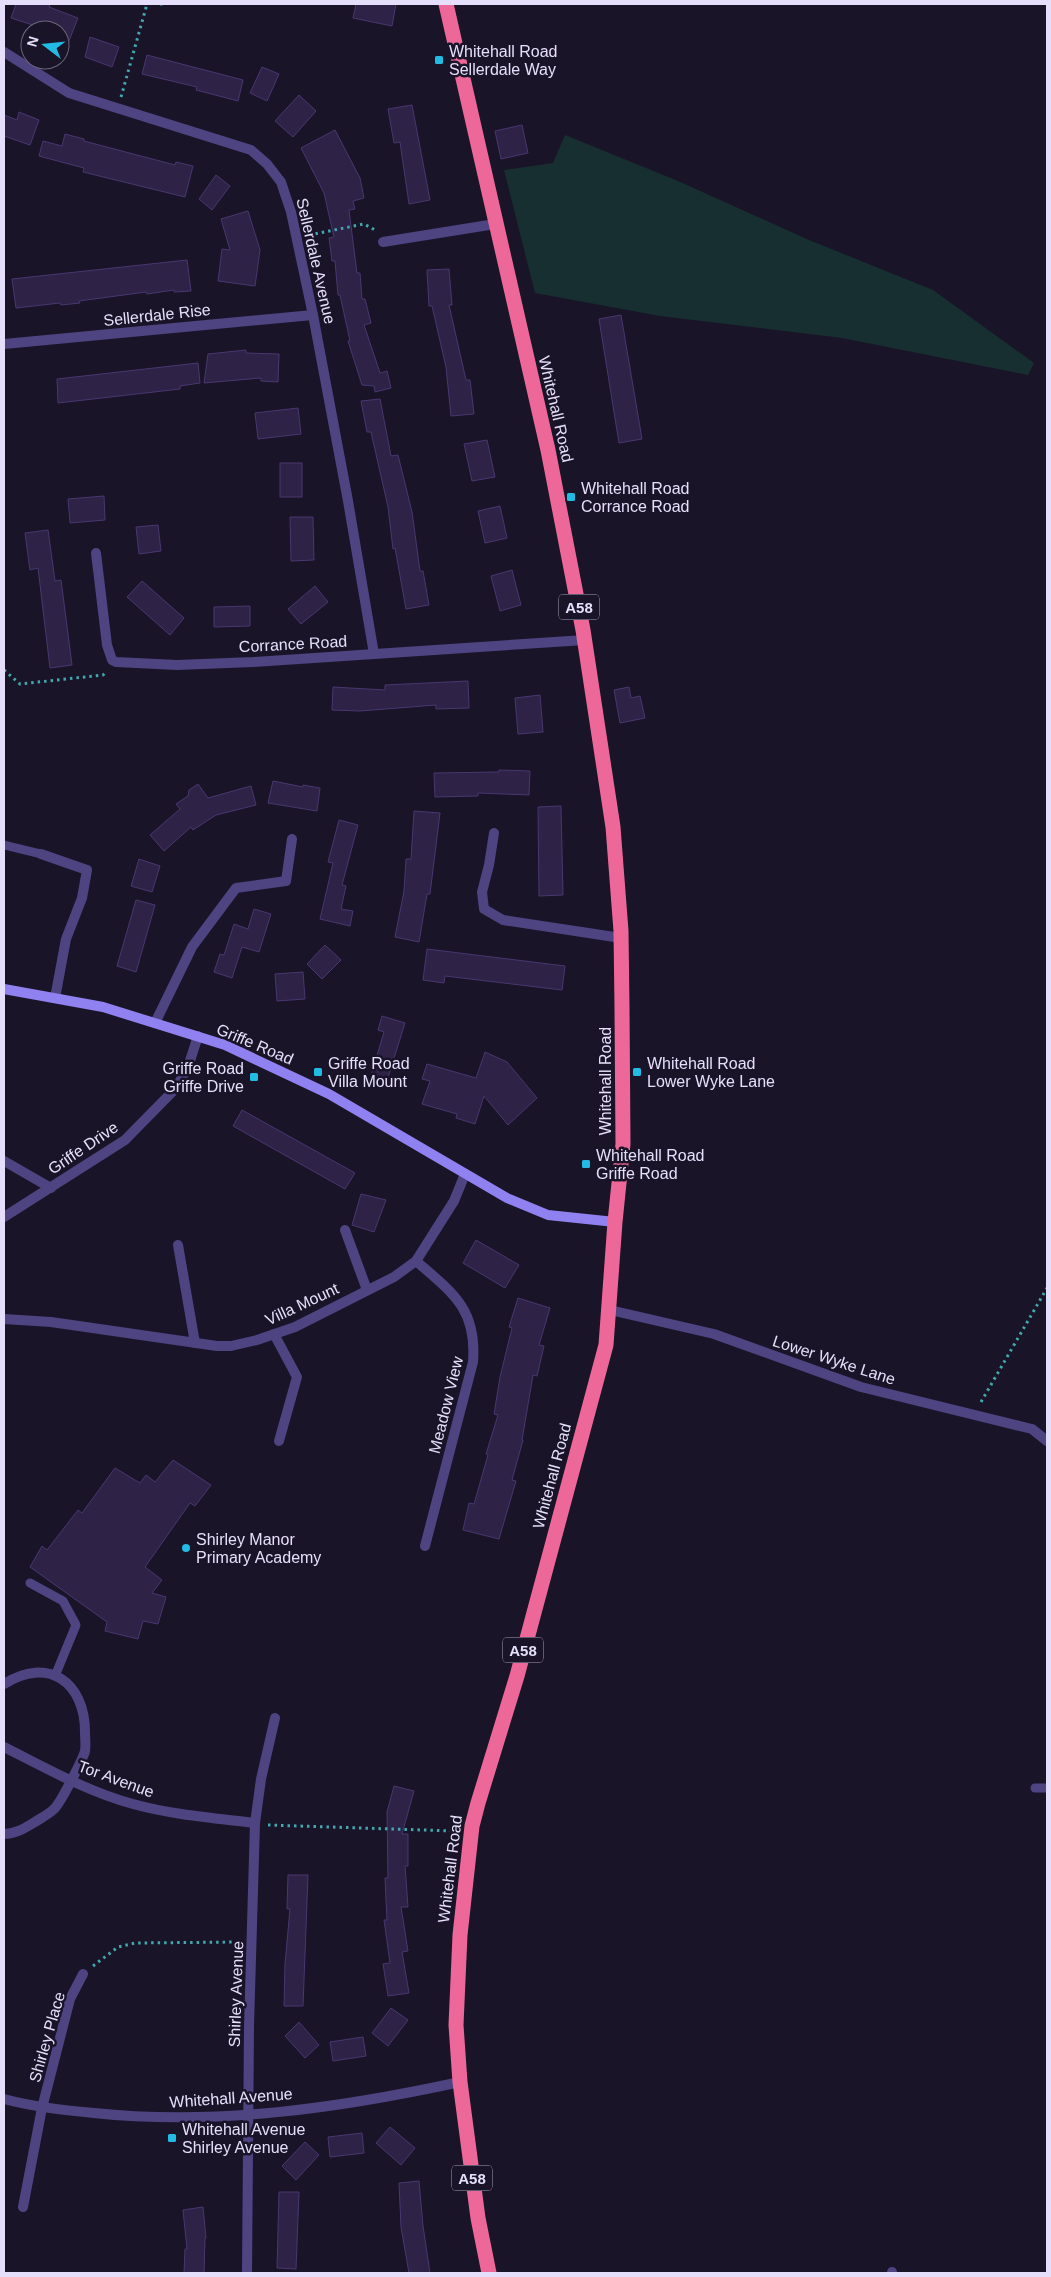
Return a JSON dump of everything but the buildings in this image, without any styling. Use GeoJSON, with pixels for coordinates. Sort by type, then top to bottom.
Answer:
{"type":"FeatureCollection","features":[{"type":"Feature","properties":{"kind":"highway","name":"Whitehall Road"},"geometry":{"type":"LineString","coordinates":[[446,4],[548,450],[584,640],[613,827],[621,938],[623,1144],[606,1345],[517,1676],[472,1826],[460,1935],[456,2025],[460,2082],[478,2218],[489,2273]]}},
{"type":"Feature","properties":{"kind":"street","name":"Sellerdale Avenue"},"geometry":{"type":"LineString","coordinates":[[4,52],[69,93],[251,150],[267,164],[281,182],[291,212],[313,314],[358,554],[374,654]]}},
{"type":"Feature","properties":{"kind":"street"},"geometry":{"type":"LineString","coordinates":[[383,242],[495,224]]}},
{"type":"Feature","properties":{"kind":"street","name":"Sellerdale Rise"},"geometry":{"type":"LineString","coordinates":[[4,344],[313,314]]}},
{"type":"Feature","properties":{"kind":"street"},"geometry":{"type":"LineString","coordinates":[[96,553],[107,645],[112,660],[116,662]]}},
{"type":"Feature","properties":{"kind":"street","name":"Corrance Road"},"geometry":{"type":"LineString","coordinates":[[116,662],[177,665],[584,640]]}},
{"type":"Feature","properties":{"kind":"street"},"geometry":{"type":"LineString","coordinates":[[494,833],[489,866],[482,892],[484,909],[490,914],[503,920],[524,924],[621,938]]}},
{"type":"Feature","properties":{"kind":"street"},"geometry":{"type":"LineString","coordinates":[[155,1023],[192,947],[236,888],[286,881],[292,839]]}},
{"type":"Feature","properties":{"kind":"street"},"geometry":{"type":"LineString","coordinates":[[41,854],[87,870],[82,898],[66,940],[55,998]]}},
{"type":"Feature","properties":{"kind":"street","name":"Griffe Road"},"geometry":{"type":"LineString","coordinates":[[4,988],[103,1007],[198,1036],[246,1054],[329,1094],[507,1198],[548,1215],[615,1222]]}},
{"type":"Feature","properties":{"kind":"street","name":"Griffe Drive"},"geometry":{"type":"LineString","coordinates":[[4,1217],[125,1140],[176,1088],[188,1066],[198,1036]]}},
{"type":"Feature","properties":{"kind":"street","name":"Griffe Drive"},"geometry":{"type":"LineString","coordinates":[[4,1161],[51,1188]]}},
{"type":"Feature","properties":{"kind":"street","name":"Villa Mount"},"geometry":{"type":"LineString","coordinates":[[4,1319],[51,1322],[195,1343],[231,1346],[274,1334],[294,1327],[394,1277],[416,1261],[454,1201],[465,1174]]}},
{"type":"Feature","properties":{"kind":"street"},"geometry":{"type":"LineString","coordinates":[[346,1230],[367,1290]]}},
{"type":"Feature","properties":{"kind":"street"},"geometry":{"type":"LineString","coordinates":[[178,1245],[195,1343]]}},
{"type":"Feature","properties":{"kind":"street","name":"Meadow View"},"geometry":{"type":"LineString","coordinates":[[416,1261],[446,1286],[464,1309],[470,1319],[474,1344],[473,1362],[425,1546]]}},
{"type":"Feature","properties":{"kind":"street","name":"Lower Wyke Lane"},"geometry":{"type":"LineString","coordinates":[[610,1310],[714,1334],[861,1387],[1032,1429],[1047,1441]]}},
{"type":"Feature","properties":{"kind":"street"},"geometry":{"type":"LineString","coordinates":[[274,1334],[297,1377],[279,1441]]}},
{"type":"Feature","properties":{"kind":"street"},"geometry":{"type":"LineString","coordinates":[[4,1684],[17,1675],[28,1673],[56,1676],[71,1685],[80,1699],[85,1720],[85,1752],[56,1808],[12,1834],[4,1834]]}},
{"type":"Feature","properties":{"kind":"street","name":"Shirley Avenue"},"geometry":{"type":"LineString","coordinates":[[247,2273],[255,1823],[261,1778],[275,1718]]}},
{"type":"Feature","properties":{"kind":"street","name":"Tor Avenue"},"geometry":{"type":"LineString","coordinates":[[4,1746],[94,1791],[133,1804],[189,1816],[255,1823]]}},
{"type":"Feature","properties":{"kind":"street","name":"Shirley Place"},"geometry":{"type":"LineString","coordinates":[[23,2207],[42,2108],[70,1999],[83,1974]]}},
{"type":"Feature","properties":{"kind":"street","name":"Whitehall Avenue"},"geometry":{"type":"LineString","coordinates":[[4,2099],[42,2108],[134,2118],[205,2118],[379,2099],[460,2082]]}},
{"type":"Feature","properties":{"kind":"lane"},"geometry":{"type":"LineString","coordinates":[[4,845],[41,854]]}},
{"type":"Feature","properties":{"kind":"lane"},"geometry":{"type":"LineString","coordinates":[[30,1583],[63,1601],[76,1625],[56,1676]]}},
{"type":"Feature","properties":{"kind":"lane"},"geometry":{"type":"LineString","coordinates":[[1035,1788],[1047,1788]]}},
{"type":"Feature","properties":{"kind":"path"},"geometry":{"type":"LineString","coordinates":[[118,109],[147,4]]}},
{"type":"Feature","properties":{"kind":"path"},"geometry":{"type":"LineString","coordinates":[[160,4],[165,4]]}},
{"type":"Feature","properties":{"kind":"path"},"geometry":{"type":"LineString","coordinates":[[297,238],[364,224],[376,229],[383,242]]}},
{"type":"Feature","properties":{"kind":"path"},"geometry":{"type":"LineString","coordinates":[[4,670],[20,684],[103,675],[116,662]]}},
{"type":"Feature","properties":{"kind":"path"},"geometry":{"type":"LineString","coordinates":[[973,1416],[1047,1288]]}},
{"type":"Feature","properties":{"kind":"path"},"geometry":{"type":"LineString","coordinates":[[255,1823],[449,1833],[472,1826]]}},
{"type":"Feature","properties":{"kind":"path"},"geometry":{"type":"LineString","coordinates":[[83,1974],[118,1947],[134,1943],[252,1942]]}},
{"type":"Feature","properties":{"kind":"green space"},"geometry":{"type":"Polygon","coordinates":[[[565,135],[678,181],[809,240],[933,290],[1034,363],[1028,375],[842,338],[660,316],[535,293],[504,170],[553,163],[565,135]]]}},
{"type":"Feature","properties":{"kind":"place","name":"Whitehall Road Sellerdale Way"},"geometry":{"type":"Point","coordinates":[439,60]}},
{"type":"Feature","properties":{"kind":"place","name":"Whitehall Road Corrance Road"},"geometry":{"type":"Point","coordinates":[571,497]}},
{"type":"Feature","properties":{"kind":"place","name":"Griffe Road Villa Mount"},"geometry":{"type":"Point","coordinates":[318,1072]}},
{"type":"Feature","properties":{"kind":"place","name":"Whitehall Road Lower Wyke Lane"},"geometry":{"type":"Point","coordinates":[637,1072]}},
{"type":"Feature","properties":{"kind":"place","name":"Griffe Road Griffe Drive"},"geometry":{"type":"Point","coordinates":[254,1077]}},
{"type":"Feature","properties":{"kind":"place","name":"Whitehall Road Griffe Road"},"geometry":{"type":"Point","coordinates":[586,1164]}},
{"type":"Feature","properties":{"kind":"place","name":"Shirley Manor Primary Academy"},"geometry":{"type":"Point","coordinates":[186,1548]}},
{"type":"Feature","properties":{"kind":"place","name":"Whitehall Avenue Shirley Avenue"},"geometry":{"type":"Point","coordinates":[172,2138]}}]}
